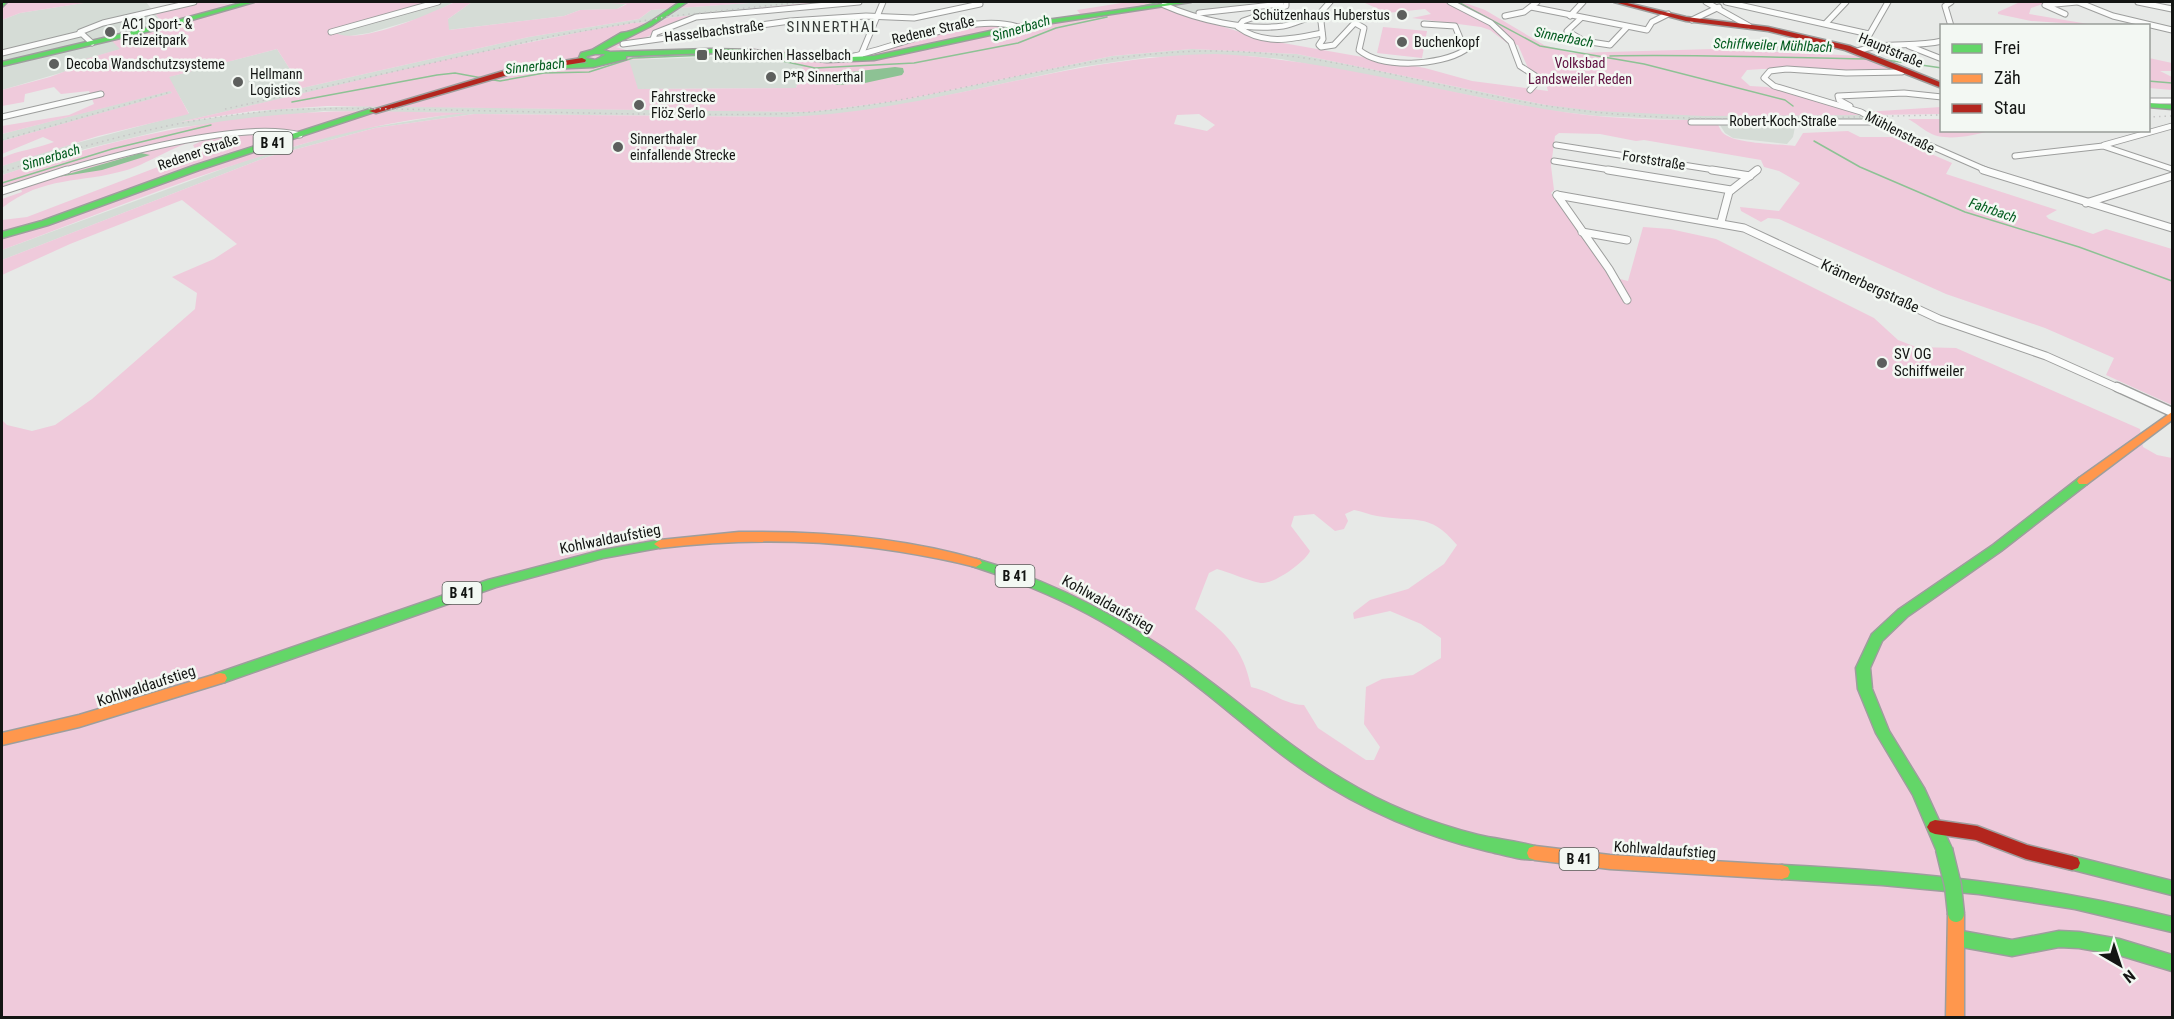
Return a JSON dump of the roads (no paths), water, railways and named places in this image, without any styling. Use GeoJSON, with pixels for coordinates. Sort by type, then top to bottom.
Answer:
{"type":"FeatureCollection","features":[{"type":"Feature","properties":{"kind":"main road"},"geometry":{"type":"LineString","coordinates":[[2,64],[251,2]]}},
{"type":"Feature","properties":{"kind":"main road","name":"B 41"},"geometry":{"type":"LineString","coordinates":[[545,63],[631,42],[676,2]]}},
{"type":"Feature","properties":{"kind":"main road","name":"B 41"},"geometry":{"type":"LineString","coordinates":[[582,58],[631,42],[684,2]]}},
{"type":"Feature","properties":{"kind":"main road","name":"Redener Straße"},"geometry":{"type":"LineString","coordinates":[[631,42],[811,59],[864,58],[917,51],[1018,27],[1188,2]]}},
{"type":"Feature","properties":{"kind":"main road","name":"Hauptstraße"},"geometry":{"type":"LineString","coordinates":[[1617,2],[1692,20],[1749,26],[1876,54],[1902,72],[1940,86]]}},
{"type":"Feature","properties":{"kind":"main road"},"geometry":{"type":"LineString","coordinates":[[606,52],[614,52],[631,42]]}},
{"type":"Feature","properties":{"kind":"main road"},"geometry":{"type":"LineString","coordinates":[[510,72],[593,65],[631,42]]}},
{"type":"Feature","properties":{"kind":"main road","name":"Redener Straße"},"geometry":{"type":"LineString","coordinates":[[3,235],[60,218],[196,168],[475,81],[545,63],[582,58]]}},
{"type":"Feature","properties":{"kind":"main road","name":"Redener Straße"},"geometry":{"type":"LineString","coordinates":[[510,72],[582,58]]}},
{"type":"Feature","properties":{"kind":"main road"},"geometry":{"type":"LineString","coordinates":[[2150,103],[2172,107]]}},
{"type":"Feature","properties":{"kind":"main road"},"geometry":{"type":"LineString","coordinates":[[1955,1017],[1956,914],[1953,886],[1944,849],[1903,764],[1883,733],[1864,689],[1863,668],[1877,638],[1903,613],[1997,548],[2172,413]]}},
{"type":"Feature","properties":{"kind":"main road","name":"Kohlwaldaufstieg"},"geometry":{"type":"LineString","coordinates":[[2,740],[119,711],[527,573],[649,546],[738,536],[783,535],[895,545],[982,565],[1026,580],[1089,608],[1147,642],[1314,770],[1369,801],[1428,826],[1503,847],[1559,857],[1958,882],[2063,896],[2120,910],[2172,927]]}},
{"type":"Feature","properties":{"kind":"main road"},"geometry":{"type":"LineString","coordinates":[[1935,827],[1977,833],[2026,852],[2172,888]]}},
{"type":"Feature","properties":{"kind":"main road"},"geometry":{"type":"LineString","coordinates":[[2063,896],[2120,905],[2172,919]]}},
{"type":"Feature","properties":{"kind":"main road"},"geometry":{"type":"LineString","coordinates":[[1956,938],[2008,948],[2022,948],[2050,940],[2082,941],[2112,945],[2172,963]]}},
{"type":"Feature","properties":{"kind":"street"},"geometry":{"type":"LineString","coordinates":[[2,53],[80,34],[103,23],[194,2]]}},
{"type":"Feature","properties":{"kind":"street"},"geometry":{"type":"LineString","coordinates":[[331,32],[438,2]]}},
{"type":"Feature","properties":{"kind":"street"},"geometry":{"type":"LineString","coordinates":[[653,39],[655,33],[696,17],[859,2]]}},
{"type":"Feature","properties":{"kind":"street"},"geometry":{"type":"LineString","coordinates":[[861,55],[883,2]]}},
{"type":"Feature","properties":{"kind":"street"},"geometry":{"type":"LineString","coordinates":[[1194,14],[1287,2]]}},
{"type":"Feature","properties":{"kind":"street"},"geometry":{"type":"LineString","coordinates":[[1239,23],[1287,2]]}},
{"type":"Feature","properties":{"kind":"street"},"geometry":{"type":"LineString","coordinates":[[1330,2],[1323,5],[1319,15],[1322,33],[1320,46],[1331,47],[1363,14]]}},
{"type":"Feature","properties":{"kind":"street"},"geometry":{"type":"LineString","coordinates":[[1450,2],[1484,18],[1511,42],[1520,66],[1540,79],[1530,90]]}},
{"type":"Feature","properties":{"kind":"street"},"geometry":{"type":"LineString","coordinates":[[1505,16],[1524,12],[1537,2]]}},
{"type":"Feature","properties":{"kind":"street"},"geometry":{"type":"LineString","coordinates":[[1570,16],[1583,2]]}},
{"type":"Feature","properties":{"kind":"street"},"geometry":{"type":"LineString","coordinates":[[1706,2],[1719,7],[1749,26]]}},
{"type":"Feature","properties":{"kind":"street"},"geometry":{"type":"LineString","coordinates":[[1726,2],[1869,33]]}},
{"type":"Feature","properties":{"kind":"street"},"geometry":{"type":"LineString","coordinates":[[1826,23],[1840,11],[1846,2]]}},
{"type":"Feature","properties":{"kind":"street"},"geometry":{"type":"LineString","coordinates":[[1888,2],[1869,33],[1868,40],[1876,54],[1909,45],[1940,41]]}},
{"type":"Feature","properties":{"kind":"street"},"geometry":{"type":"LineString","coordinates":[[1949,2],[1945,10],[1950,24]]}},
{"type":"Feature","properties":{"kind":"street"},"geometry":{"type":"LineString","coordinates":[[2065,14],[2045,5],[2078,2],[2113,16],[2147,24]]}},
{"type":"Feature","properties":{"kind":"street"},"geometry":{"type":"LineString","coordinates":[[2138,2],[2172,9]]}},
{"type":"Feature","properties":{"kind":"street","name":"Hasselbachstraße"},"geometry":{"type":"LineString","coordinates":[[631,42],[790,21],[877,16],[914,18],[980,4]]}},
{"type":"Feature","properties":{"kind":"street"},"geometry":{"type":"LineString","coordinates":[[1164,5],[1239,23],[1280,26],[1319,15]]}},
{"type":"Feature","properties":{"kind":"street"},"geometry":{"type":"LineString","coordinates":[[1531,7],[1647,30],[1652,22],[1668,15]]}},
{"type":"Feature","properties":{"kind":"street"},"geometry":{"type":"LineString","coordinates":[[1692,20],[1719,7]]}},
{"type":"Feature","properties":{"kind":"street"},"geometry":{"type":"LineString","coordinates":[[1581,18],[1567,31],[1569,34],[1604,46],[1610,45],[1627,27]]}},
{"type":"Feature","properties":{"kind":"street"},"geometry":{"type":"LineString","coordinates":[[854,56],[987,22],[1010,22],[1018,27]]}},
{"type":"Feature","properties":{"kind":"street"},"geometry":{"type":"LineString","coordinates":[[1239,23],[1238,27],[1243,31],[1271,40],[1322,33]]}},
{"type":"Feature","properties":{"kind":"street"},"geometry":{"type":"LineString","coordinates":[[1354,23],[1364,28],[1359,50],[1365,56],[1419,65],[1446,59],[1465,50],[1463,40],[1455,26],[1439,23],[1424,24]]}},
{"type":"Feature","properties":{"kind":"street"},"geometry":{"type":"LineString","coordinates":[[2150,25],[2172,30]]}},
{"type":"Feature","properties":{"kind":"street"},"geometry":{"type":"LineString","coordinates":[[80,34],[92,43]]}},
{"type":"Feature","properties":{"kind":"street"},"geometry":{"type":"LineString","coordinates":[[1909,45],[1940,59]]}},
{"type":"Feature","properties":{"kind":"street","name":"Mühlenstraße"},"geometry":{"type":"LineString","coordinates":[[1902,72],[1776,70],[1767,73],[1764,78],[1774,86],[1852,108],[1876,122],[1980,169],[2172,228]]}},
{"type":"Feature","properties":{"kind":"street"},"geometry":{"type":"LineString","coordinates":[[1852,108],[1838,96],[1904,93],[1940,98]]}},
{"type":"Feature","properties":{"kind":"street"},"geometry":{"type":"LineString","coordinates":[[2,117],[101,94]]}},
{"type":"Feature","properties":{"kind":"street"},"geometry":{"type":"LineString","coordinates":[[2150,103],[2172,101]]}},
{"type":"Feature","properties":{"kind":"street","name":"Robert-Koch-Straße"},"geometry":{"type":"LineString","coordinates":[[1691,122],[1876,122]]}},
{"type":"Feature","properties":{"kind":"street"},"geometry":{"type":"LineString","coordinates":[[2015,156],[2103,146],[2172,126]]}},
{"type":"Feature","properties":{"kind":"street"},"geometry":{"type":"LineString","coordinates":[[2,191],[78,166],[157,146],[256,131],[282,130],[300,135]]}},
{"type":"Feature","properties":{"kind":"street","name":"Forststraße"},"geometry":{"type":"LineString","coordinates":[[1556,145],[1750,176]]}},
{"type":"Feature","properties":{"kind":"street"},"geometry":{"type":"LineString","coordinates":[[2103,146],[2172,169]]}},
{"type":"Feature","properties":{"kind":"street"},"geometry":{"type":"LineString","coordinates":[[1554,161],[1731,190]]}},
{"type":"Feature","properties":{"kind":"street"},"geometry":{"type":"LineString","coordinates":[[1720,222],[1726,196],[1758,169]]}},
{"type":"Feature","properties":{"kind":"street"},"geometry":{"type":"LineString","coordinates":[[2086,203],[2172,176]]}},
{"type":"Feature","properties":{"kind":"street"},"geometry":{"type":"LineString","coordinates":[[1557,195],[1610,269],[1627,300]]}},
{"type":"Feature","properties":{"kind":"street","name":"Krämerbergstraße"},"geometry":{"type":"LineString","coordinates":[[1557,195],[1720,222],[1767,237],[1939,319],[2046,356],[2172,413]]}},
{"type":"Feature","properties":{"kind":"street"},"geometry":{"type":"LineString","coordinates":[[1582,232],[1627,240]]}},
{"type":"Feature","properties":{"kind":"waterway","name":"Sinnerbach"},"geometry":{"type":"LineString","coordinates":[[1134,8],[1160,2]]}},
{"type":"Feature","properties":{"kind":"waterway","name":"Fahrbach"},"geometry":{"type":"LineString","coordinates":[[1458,2],[1540,46],[1644,64],[1785,100],[1793,106]]}},
{"type":"Feature","properties":{"kind":"waterway","name":"Sinnerbach"},"geometry":{"type":"LineString","coordinates":[[728,55],[768,58],[815,68],[914,63],[1018,43],[1056,28],[1107,17]]}},
{"type":"Feature","properties":{"kind":"waterway","name":"Sinnerbach"},"geometry":{"type":"LineString","coordinates":[[487,79],[500,81],[544,73],[589,72],[633,58],[709,55]]}},
{"type":"Feature","properties":{"kind":"waterway","name":"Schiffweiler Mühlbach"},"geometry":{"type":"LineString","coordinates":[[1610,56],[1868,59]]}},
{"type":"Feature","properties":{"kind":"waterway","name":"Schiffweiler Mühlbach"},"geometry":{"type":"LineString","coordinates":[[1879,59],[1940,68]]}},
{"type":"Feature","properties":{"kind":"waterway","name":"Sinnerbach"},"geometry":{"type":"LineString","coordinates":[[292,102],[437,75],[455,73],[482,78]]}},
{"type":"Feature","properties":{"kind":"waterway","name":"Schiffweiler Mühlbach"},"geometry":{"type":"LineString","coordinates":[[2150,81],[2172,83]]}},
{"type":"Feature","properties":{"kind":"waterway","name":"Sinnerbach"},"geometry":{"type":"LineString","coordinates":[[2,183],[112,149],[211,125]]}},
{"type":"Feature","properties":{"kind":"waterway","name":"Fahrbach"},"geometry":{"type":"LineString","coordinates":[[1814,141],[1860,167],[1965,212],[2079,247],[2172,281]]}},
{"type":"Feature","properties":{"kind":"railway"},"geometry":{"type":"LineString","coordinates":[[225,109],[553,36],[672,16],[802,2]]}},
{"type":"Feature","properties":{"kind":"railway"},"geometry":{"type":"LineString","coordinates":[[2,172],[124,136],[187,122],[250,113],[349,108],[691,115],[772,114],[882,103],[1099,61],[1154,54],[1209,51],[1300,57],[1523,102],[1615,114],[1755,119],[1940,115]]}},
{"type":"Feature","properties":{"kind":"railway"},"geometry":{"type":"LineString","coordinates":[[2,140],[170,92]]}},
{"type":"Feature","properties":{"kind":"railway"},"geometry":{"type":"LineString","coordinates":[[2150,117],[2172,116]]}},
{"type":"Feature","properties":{"kind":"place","name":"Schützenhaus Huberstus"},"geometry":{"type":"Point","coordinates":[1402,15]}},
{"type":"Feature","properties":{"kind":"place","name":"AC1 Sport- & Freizeitpark"},"geometry":{"type":"Point","coordinates":[110,32]}},
{"type":"Feature","properties":{"kind":"place","name":"Buchenkopf"},"geometry":{"type":"Point","coordinates":[1402,42]}},
{"type":"Feature","properties":{"kind":"place","name":"Neunkirchen Hasselbach"},"geometry":{"type":"Point","coordinates":[702,55]}},
{"type":"Feature","properties":{"kind":"place","name":"Decoba Wandschutzsysteme"},"geometry":{"type":"Point","coordinates":[54,64]}},
{"type":"Feature","properties":{"kind":"place","name":"P*R Sinnerthal"},"geometry":{"type":"Point","coordinates":[771,77]}},
{"type":"Feature","properties":{"kind":"place","name":"Hellmann Logistics"},"geometry":{"type":"Point","coordinates":[238,82]}},
{"type":"Feature","properties":{"kind":"place","name":"Fahrstrecke Flöz Serlo"},"geometry":{"type":"Point","coordinates":[639,105]}},
{"type":"Feature","properties":{"kind":"place","name":"Sinnerthaler einfallende Strecke"},"geometry":{"type":"Point","coordinates":[618,147]}},
{"type":"Feature","properties":{"kind":"place","name":"SV OG Schiffweiler"},"geometry":{"type":"Point","coordinates":[1882,363]}},
{"type":"Feature","properties":{"kind":"district","name":"SINNERTHAL"},"geometry":{"type":"Point","coordinates":[833,27]}},
{"type":"Feature","properties":{"kind":"park label","name":"Volksbad Landsweiler Reden"},"geometry":{"type":"Point","coordinates":[1580,72]}}]}
